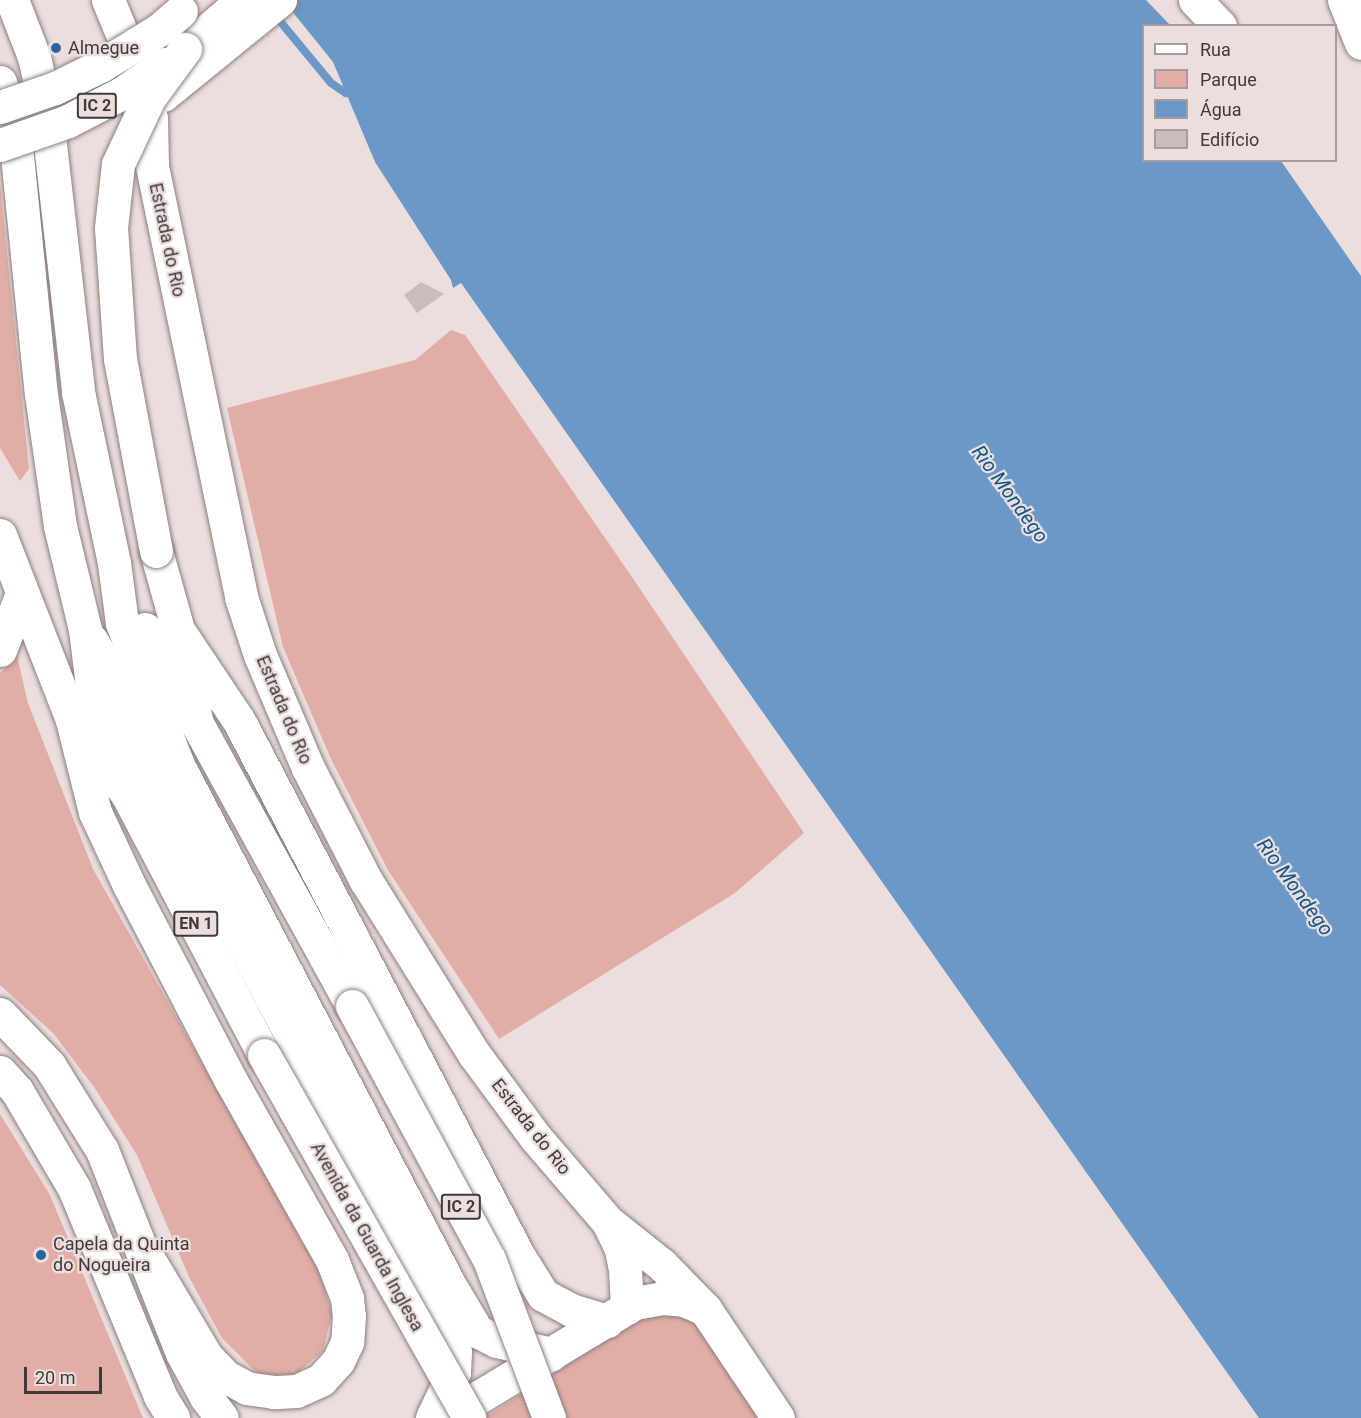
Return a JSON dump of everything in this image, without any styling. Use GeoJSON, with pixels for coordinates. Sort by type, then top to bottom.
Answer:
{"type":"FeatureCollection","features":[{"type":"Feature","properties":{"kind":"main road"},"geometry":{"type":"LineString","coordinates":[[12,0],[34,57],[46,109],[78,392],[114,563],[122,623],[179,767],[449,1284],[477,1330],[497,1341],[551,1354]]}},
{"type":"Feature","properties":{"kind":"main road","name":"Estrada do Rio"},"geometry":{"type":"LineString","coordinates":[[108,0],[153,101],[152,166],[242,597],[260,655],[308,768],[365,879],[474,1054],[536,1138],[608,1222],[662,1265],[705,1309],[778,1418]]}},
{"type":"Feature","properties":{"kind":"main road","name":"IC 2"},"geometry":{"type":"LineString","coordinates":[[0,107],[55,88],[102,65],[159,30],[194,0]]}},
{"type":"Feature","properties":{"kind":"main road","name":"IC 2"},"geometry":{"type":"LineString","coordinates":[[0,145],[68,121],[197,54],[243,0]]}},
{"type":"Feature","properties":{"kind":"main road"},"geometry":{"type":"LineString","coordinates":[[197,724],[178,630],[156,551],[120,360],[111,228],[118,164],[148,98],[197,54],[280,0]]}},
{"type":"Feature","properties":{"kind":"main road"},"geometry":{"type":"LineString","coordinates":[[1195,0],[1218,24]]}},
{"type":"Feature","properties":{"kind":"main road"},"geometry":{"type":"LineString","coordinates":[[1344,0],[1361,43]]}},
{"type":"Feature","properties":{"kind":"main road"},"geometry":{"type":"LineString","coordinates":[[153,101],[197,54]]}},
{"type":"Feature","properties":{"kind":"main road"},"geometry":{"type":"LineString","coordinates":[[0,82],[14,125],[41,394],[60,526],[85,629],[93,694],[127,794]]}},
{"type":"Feature","properties":{"kind":"main road"},"geometry":{"type":"LineString","coordinates":[[0,535],[72,720],[95,812],[129,885],[230,1079],[332,1260],[347,1298],[349,1316],[347,1342],[338,1361],[321,1380],[296,1391],[274,1392],[247,1388],[226,1377],[206,1356],[143,1250]]}},
{"type":"Feature","properties":{"kind":"main road"},"geometry":{"type":"LineString","coordinates":[[114,563],[160,660],[197,724]]}},
{"type":"Feature","properties":{"kind":"main road"},"geometry":{"type":"LineString","coordinates":[[0,650],[22,593]]}},
{"type":"Feature","properties":{"kind":"main road"},"geometry":{"type":"LineString","coordinates":[[85,629],[117,684],[160,789],[449,1331],[455,1352],[454,1372],[432,1418]]}},
{"type":"Feature","properties":{"kind":"main road"},"geometry":{"type":"LineString","coordinates":[[178,630],[239,721],[518,1255],[543,1295],[571,1310],[617,1314]]}},
{"type":"Feature","properties":{"kind":"main road"},"geometry":{"type":"LineString","coordinates":[[72,720],[127,794]]}},
{"type":"Feature","properties":{"kind":"main road","name":"IC 2"},"geometry":{"type":"LineString","coordinates":[[197,724],[489,1259],[549,1418]]}},
{"type":"Feature","properties":{"kind":"main road","name":"Avenida da Guarda Inglesa"},"geometry":{"type":"LineString","coordinates":[[127,794],[264,1055],[469,1418]]}},
{"type":"Feature","properties":{"kind":"main road"},"geometry":{"type":"LineString","coordinates":[[0,1014],[49,1065],[102,1150],[182,1353],[206,1396],[222,1418]]}},
{"type":"Feature","properties":{"kind":"main road"},"geometry":{"type":"LineString","coordinates":[[0,1072],[17,1091],[74,1188],[160,1396],[173,1418]]}},
{"type":"Feature","properties":{"kind":"main road","name":"Estrada do Rio"},"geometry":{"type":"LineString","coordinates":[[608,1222],[623,1259],[617,1314]]}},
{"type":"Feature","properties":{"kind":"main road"},"geometry":{"type":"LineString","coordinates":[[444,1418],[635,1303],[662,1298],[684,1300],[705,1309]]}},
{"type":"Feature","properties":{"kind":"green space"},"geometry":{"type":"Polygon","coordinates":[[[0,184],[29,469],[20,481],[0,448],[0,184]]]}},
{"type":"Feature","properties":{"kind":"green space"},"geometry":{"type":"Polygon","coordinates":[[[451,330],[465,335],[634,580],[804,833],[735,893],[499,1039],[388,870],[331,759],[283,647],[227,408],[415,360],[451,330]]]}},
{"type":"Feature","properties":{"kind":"green space"},"geometry":{"type":"Polygon","coordinates":[[[17,656],[28,703],[93,869],[320,1273],[332,1314],[323,1351],[296,1374],[260,1376],[222,1338],[189,1277],[137,1155],[94,1087],[53,1033],[0,985],[0,673],[17,656]]]}},
{"type":"Feature","properties":{"kind":"green space"},"geometry":{"type":"Polygon","coordinates":[[[0,1114],[50,1195],[143,1418],[0,1418],[0,1114]]]}},
{"type":"Feature","properties":{"kind":"green space"},"geometry":{"type":"Polygon","coordinates":[[[655,1314],[682,1316],[704,1330],[758,1418],[484,1418],[632,1323],[655,1314]]]}},
{"type":"Feature","properties":{"kind":"water","name":"Rio Mondego"},"geometry":{"type":"Polygon","coordinates":[[[283,0],[1146,0],[1169,24],[1142,24],[1142,162],[1282,162],[1361,276],[1361,1418],[1259,1418],[461,283],[453,288],[451,280],[375,162],[333,62],[283,0]]]}},
{"type":"Feature","properties":{"kind":"building"},"geometry":{"type":"Polygon","coordinates":[[[421,282],[444,294],[417,313],[404,295],[421,282]]]}},
{"type":"Feature","properties":{"kind":"waterway"},"geometry":{"type":"LineString","coordinates":[[274,14],[331,83],[346,93],[354,89]]}},
{"type":"Feature","properties":{"kind":"place","name":"Almegue"},"geometry":{"type":"Point","coordinates":[56,48]}},
{"type":"Feature","properties":{"kind":"place","name":"Capela da Quinta do Nogueira"},"geometry":{"type":"Point","coordinates":[41,1255]}}]}
